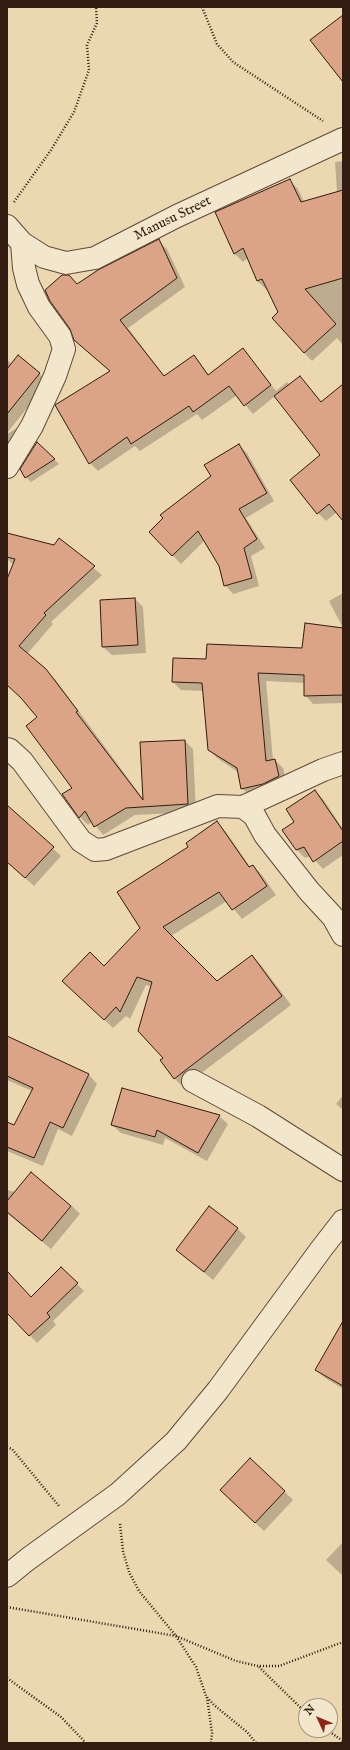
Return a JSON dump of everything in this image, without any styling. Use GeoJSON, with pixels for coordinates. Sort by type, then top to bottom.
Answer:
{"type":"FeatureCollection","features":[{"type":"Feature","properties":{"kind":"street","name":"Manusu Street"},"geometry":{"type":"LineString","coordinates":[[9,216],[22,243],[44,257],[66,264],[95,258],[178,216],[343,138]]}},
{"type":"Feature","properties":{"kind":"street"},"geometry":{"type":"LineString","coordinates":[[7,467],[32,426],[55,376],[64,349],[60,336],[39,307],[28,284],[24,268],[22,243]]}},
{"type":"Feature","properties":{"kind":"street"},"geometry":{"type":"LineString","coordinates":[[7,749],[22,761],[81,841],[95,850],[106,849],[218,806],[243,807],[323,770],[343,763]]}},
{"type":"Feature","properties":{"kind":"street"},"geometry":{"type":"LineString","coordinates":[[243,807],[254,815],[265,835],[309,891],[333,917],[343,935]]}},
{"type":"Feature","properties":{"kind":"street"},"geometry":{"type":"LineString","coordinates":[[193,1081],[258,1116],[343,1170]]}},
{"type":"Feature","properties":{"kind":"street"},"geometry":{"type":"LineString","coordinates":[[7,1576],[118,1494],[176,1441],[204,1407],[343,1221]]}},
{"type":"Feature","properties":{"kind":"path"},"geometry":{"type":"LineString","coordinates":[[9,216],[74,112],[88,70],[87,45],[97,23],[96,7]]}},
{"type":"Feature","properties":{"kind":"path"},"geometry":{"type":"LineString","coordinates":[[202,7],[217,44],[233,62],[324,121]]}},
{"type":"Feature","properties":{"kind":"path"},"geometry":{"type":"LineString","coordinates":[[7,1447],[12,1449],[75,1525]]}},
{"type":"Feature","properties":{"kind":"path"},"geometry":{"type":"LineString","coordinates":[[118,1494],[123,1551],[129,1572],[143,1596],[176,1636],[196,1667],[206,1696],[212,1733],[211,1743]]}},
{"type":"Feature","properties":{"kind":"path"},"geometry":{"type":"LineString","coordinates":[[7,1607],[176,1636],[236,1661],[258,1666],[279,1666],[343,1642]]}},
{"type":"Feature","properties":{"kind":"path"},"geometry":{"type":"LineString","coordinates":[[258,1666],[298,1705]]}},
{"type":"Feature","properties":{"kind":"path"},"geometry":{"type":"LineString","coordinates":[[7,1678],[62,1717],[86,1743]]}},
{"type":"Feature","properties":{"kind":"path"},"geometry":{"type":"LineString","coordinates":[[206,1696],[256,1743]]}},
{"type":"Feature","properties":{"kind":"building"},"geometry":{"type":"Polygon","coordinates":[[[343,15],[343,82],[310,40],[343,15]]]}},
{"type":"Feature","properties":{"kind":"building"},"geometry":{"type":"Polygon","coordinates":[[[290,179],[301,202],[343,190],[343,278],[305,289],[336,324],[304,353],[272,318],[278,312],[262,279],[257,281],[243,248],[234,254],[215,212],[290,179]]]}},
{"type":"Feature","properties":{"kind":"building"},"geometry":{"type":"Polygon","coordinates":[[[159,239],[177,278],[120,320],[164,376],[194,355],[208,375],[243,348],[271,385],[244,406],[229,386],[193,412],[189,406],[131,444],[127,437],[89,464],[55,405],[110,371],[74,340],[70,329],[50,301],[45,290],[62,275],[69,275],[77,284],[98,270],[159,239]]]}},
{"type":"Feature","properties":{"kind":"building"},"geometry":{"type":"Polygon","coordinates":[[[18,355],[40,373],[7,414],[7,369],[18,355]]]}},
{"type":"Feature","properties":{"kind":"building"},"geometry":{"type":"Polygon","coordinates":[[[300,376],[321,402],[343,384],[343,521],[329,504],[317,514],[290,480],[320,455],[274,396],[300,376]]]}},
{"type":"Feature","properties":{"kind":"building"},"geometry":{"type":"Polygon","coordinates":[[[37,442],[55,459],[25,478],[20,469],[37,442]]]}},
{"type":"Feature","properties":{"kind":"building"},"geometry":{"type":"Polygon","coordinates":[[[239,444],[267,493],[239,509],[257,539],[244,548],[252,578],[224,586],[219,566],[198,531],[172,556],[149,532],[163,518],[160,515],[211,476],[204,465],[239,444]]]}},
{"type":"Feature","properties":{"kind":"building"},"geometry":{"type":"Polygon","coordinates":[[[7,533],[54,545],[59,538],[95,566],[44,613],[46,615],[19,646],[46,669],[78,711],[76,712],[143,800],[140,742],[185,740],[188,804],[126,808],[94,827],[85,811],[79,818],[62,794],[72,788],[26,726],[37,717],[21,698],[7,685],[7,579],[15,559],[7,557],[7,533]]]}},
{"type":"Feature","properties":{"kind":"building"},"geometry":{"type":"Polygon","coordinates":[[[135,598],[138,645],[102,647],[100,600],[135,598]]]}},
{"type":"Feature","properties":{"kind":"building"},"geometry":{"type":"Polygon","coordinates":[[[305,623],[343,628],[343,695],[304,696],[304,675],[258,673],[266,761],[275,759],[279,776],[263,784],[241,789],[237,768],[208,750],[202,683],[172,682],[173,658],[206,659],[207,644],[302,648],[305,623]]]}},
{"type":"Feature","properties":{"kind":"building"},"geometry":{"type":"Polygon","coordinates":[[[315,790],[343,831],[343,841],[313,862],[304,847],[296,850],[282,830],[294,822],[286,809],[315,790]]]}},
{"type":"Feature","properties":{"kind":"building"},"geometry":{"type":"Polygon","coordinates":[[[7,805],[54,847],[25,878],[7,862],[7,805]]]}},
{"type":"Feature","properties":{"kind":"building"},"geometry":{"type":"Polygon","coordinates":[[[217,821],[249,867],[253,865],[267,886],[232,910],[219,892],[163,927],[217,981],[252,955],[282,996],[174,1079],[160,1060],[163,1058],[138,1031],[152,982],[137,977],[120,1012],[116,1007],[104,1020],[62,981],[90,952],[104,966],[140,928],[117,892],[188,847],[186,843],[217,821]]]}},
{"type":"Feature","properties":{"kind":"building"},"geometry":{"type":"Polygon","coordinates":[[[7,1036],[89,1074],[63,1128],[50,1122],[34,1158],[7,1147],[7,1122],[14,1125],[33,1088],[7,1076],[7,1036]]]}},
{"type":"Feature","properties":{"kind":"building"},"geometry":{"type":"Polygon","coordinates":[[[122,1088],[220,1115],[198,1153],[157,1130],[155,1137],[111,1125],[122,1088]]]}},
{"type":"Feature","properties":{"kind":"building"},"geometry":{"type":"Polygon","coordinates":[[[31,1172],[71,1206],[42,1241],[7,1212],[7,1201],[31,1172]]]}},
{"type":"Feature","properties":{"kind":"building"},"geometry":{"type":"Polygon","coordinates":[[[209,1206],[238,1228],[204,1272],[176,1250],[209,1206]]]}},
{"type":"Feature","properties":{"kind":"building"},"geometry":{"type":"Polygon","coordinates":[[[61,1267],[78,1283],[47,1313],[50,1317],[29,1336],[7,1313],[7,1271],[31,1297],[61,1267]]]}},
{"type":"Feature","properties":{"kind":"building"},"geometry":{"type":"Polygon","coordinates":[[[343,1321],[343,1386],[315,1370],[343,1321]]]}},
{"type":"Feature","properties":{"kind":"building"},"geometry":{"type":"Polygon","coordinates":[[[250,1458],[285,1491],[255,1523],[220,1490],[250,1458]]]}}]}
